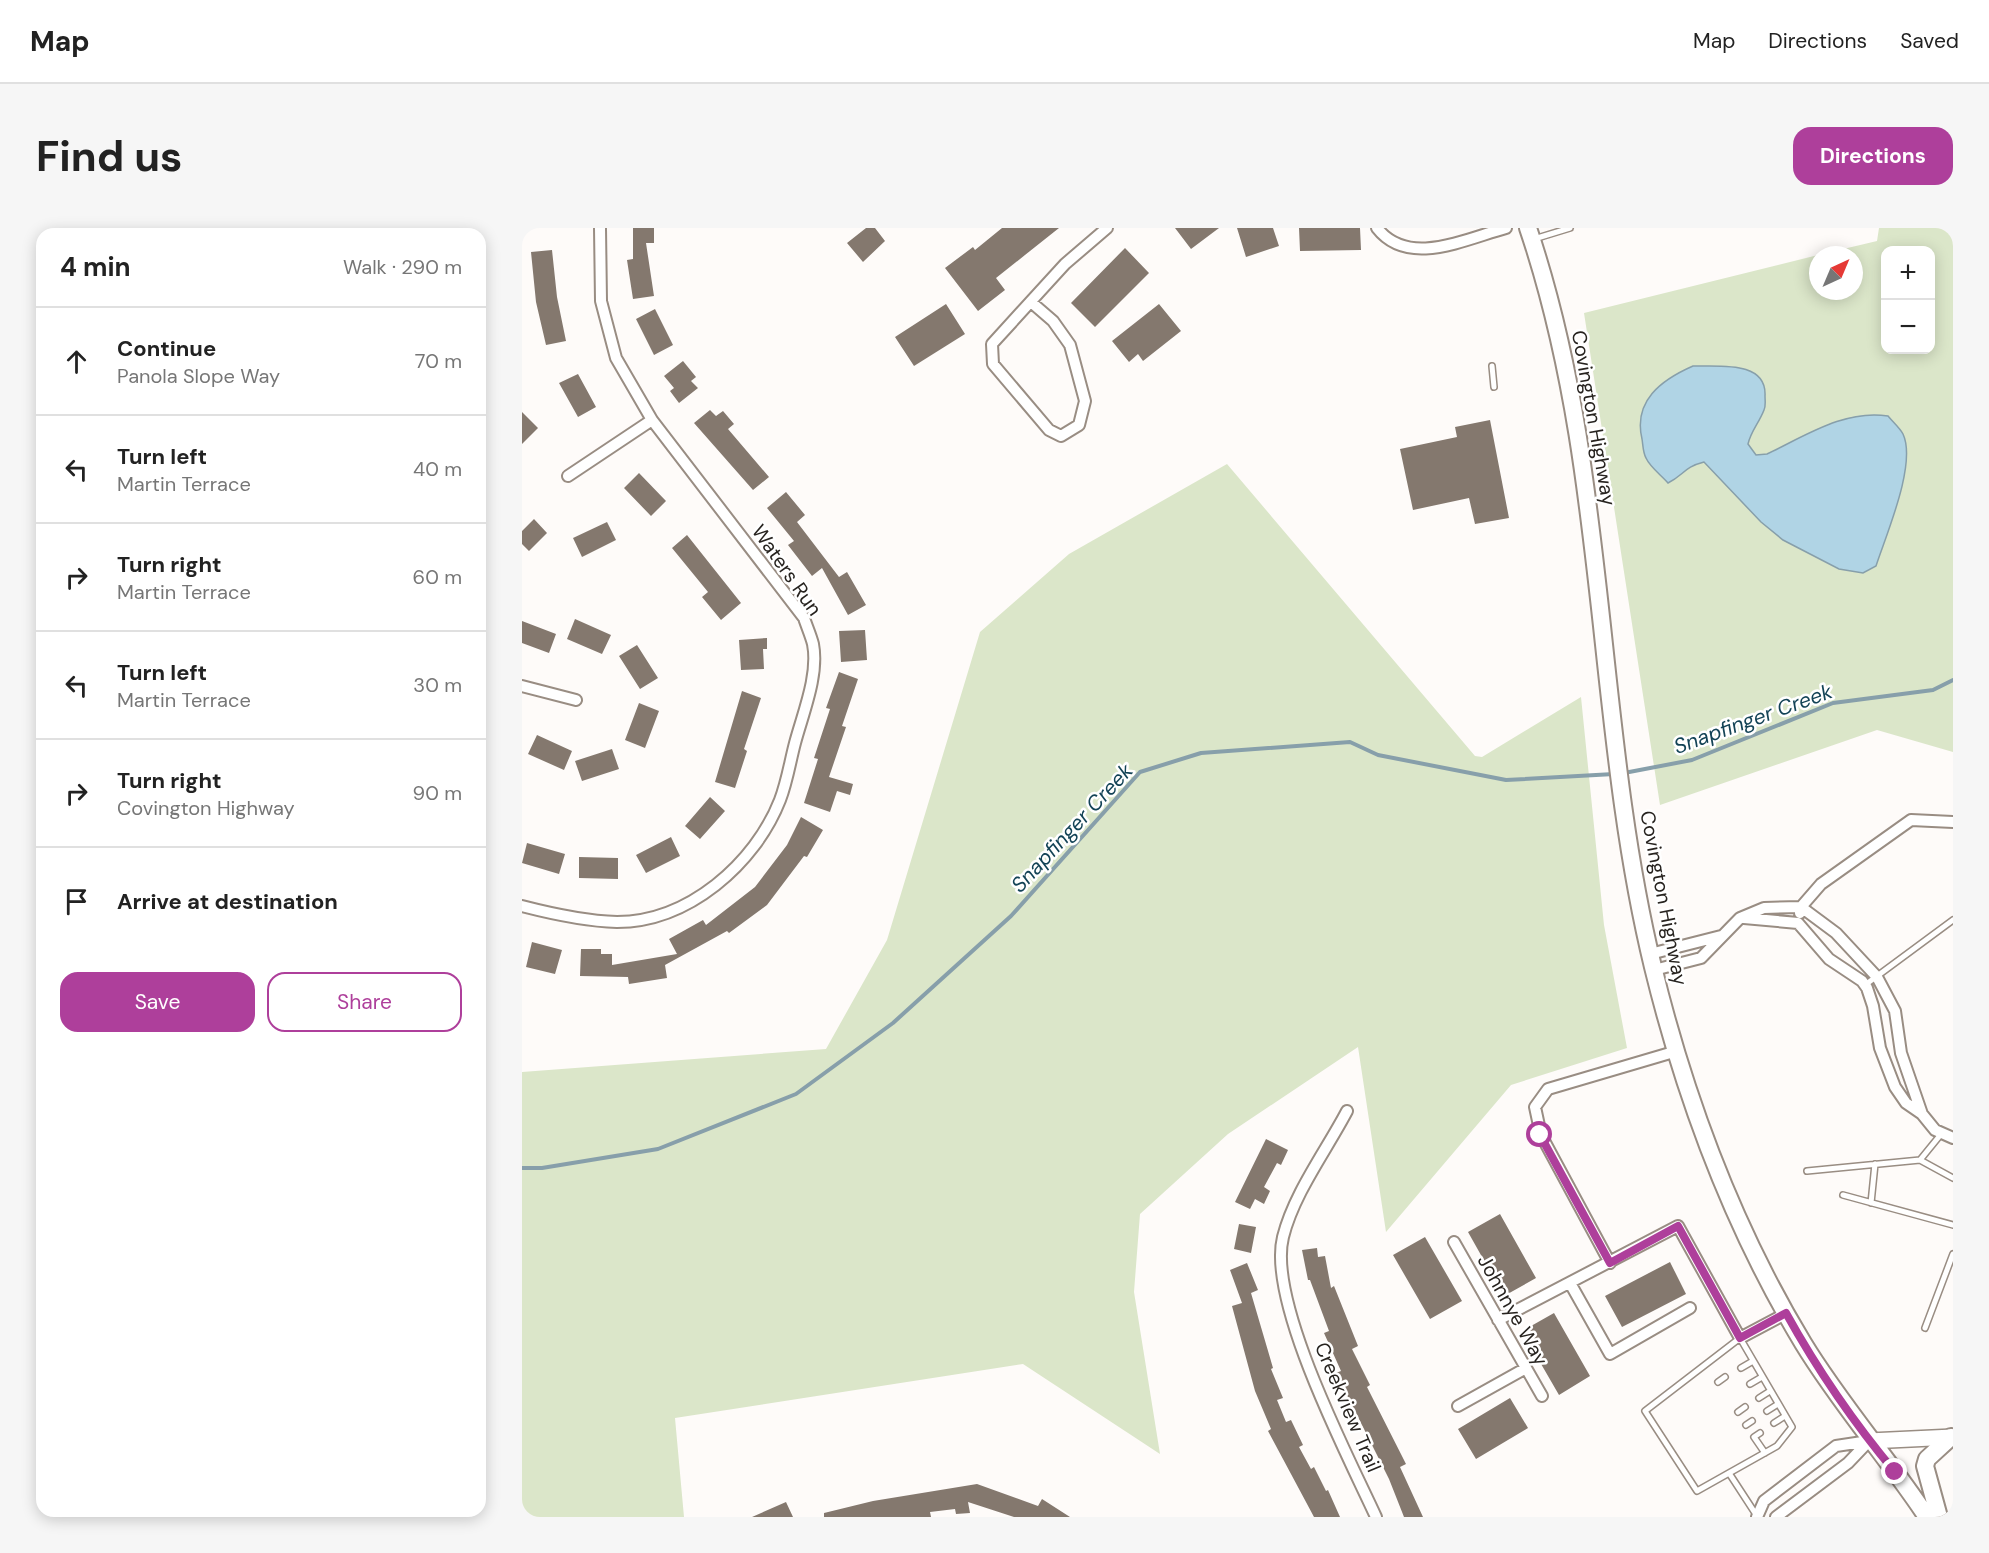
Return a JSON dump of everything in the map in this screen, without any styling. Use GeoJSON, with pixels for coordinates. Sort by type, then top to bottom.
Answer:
{"type":"FeatureCollection","features":[{"type":"Feature","properties":{"kind":"main road","name":"Covington Highway"},"geometry":{"type":"LineString","coordinates":[[1530,234],[1551,304],[1579,433],[1629,836],[1652,962],[1677,1051],[1722,1185],[1786,1313],[1803,1343],[1869,1441],[1927,1517]]}},
{"type":"Feature","properties":{"kind":"main road"},"geometry":{"type":"LineString","coordinates":[[1939,1517],[1925,1466],[1927,1460],[1952,1437]]}},
{"type":"Feature","properties":{"kind":"street","name":"Waters Run"},"geometry":{"type":"LineString","coordinates":[[522,906],[566,917],[618,922],[658,916],[702,896],[736,868],[763,834],[780,800],[812,679],[813,646],[804,618],[652,420],[616,358],[601,301],[600,228]]}},
{"type":"Feature","properties":{"kind":"street"},"geometry":{"type":"LineString","coordinates":[[1031,302],[1053,321],[1070,345],[1085,401],[1079,425],[1061,436],[1049,430],[993,364],[992,344],[1065,264],[1107,228]]}},
{"type":"Feature","properties":{"kind":"street"},"geometry":{"type":"LineString","coordinates":[[1377,228],[1385,239],[1399,247],[1423,250],[1506,228]]}},
{"type":"Feature","properties":{"kind":"street"},"geometry":{"type":"LineString","coordinates":[[568,476],[652,420]]}},
{"type":"Feature","properties":{"kind":"street"},"geometry":{"type":"LineString","coordinates":[[522,686],[576,700]]}},
{"type":"Feature","properties":{"kind":"street"},"geometry":{"type":"LineString","coordinates":[[1798,923],[1801,907],[1821,884],[1911,820],[1953,822]]}},
{"type":"Feature","properties":{"kind":"street"},"geometry":{"type":"LineString","coordinates":[[1652,962],[1701,958],[1740,918],[1764,908],[1801,907],[1836,933],[1877,977],[1894,1011],[1900,1053],[1922,1114]]}},
{"type":"Feature","properties":{"kind":"street"},"geometry":{"type":"LineString","coordinates":[[1740,918],[1798,923],[1829,959],[1865,985],[1873,1006],[1880,1048],[1895,1087],[1906,1103],[1922,1114],[1935,1130],[1953,1138]]}},
{"type":"Feature","properties":{"kind":"street"},"geometry":{"type":"LineString","coordinates":[[1652,962],[1722,936]]}},
{"type":"Feature","properties":{"kind":"street"},"geometry":{"type":"LineString","coordinates":[[1610,1263],[1540,1135],[1535,1107],[1548,1089],[1677,1051]]}},
{"type":"Feature","properties":{"kind":"street","name":"Creekview Trail"},"geometry":{"type":"LineString","coordinates":[[1347,1111],[1296,1204],[1283,1237],[1280,1261],[1289,1302],[1311,1374],[1376,1517]]}},
{"type":"Feature","properties":{"kind":"street"},"geometry":{"type":"LineString","coordinates":[[1498,1320],[1678,1226],[1740,1338],[1786,1313]]}},
{"type":"Feature","properties":{"kind":"street","name":"Johnnye Way"},"geometry":{"type":"LineString","coordinates":[[1454,1242],[1542,1396]]}},
{"type":"Feature","properties":{"kind":"street"},"geometry":{"type":"LineString","coordinates":[[1570,1283],[1610,1354],[1690,1308]]}},
{"type":"Feature","properties":{"kind":"street"},"geometry":{"type":"LineString","coordinates":[[1458,1406],[1526,1368]]}},
{"type":"Feature","properties":{"kind":"street"},"geometry":{"type":"LineString","coordinates":[[1758,1517],[1764,1501],[1836,1446],[1869,1441],[1952,1437]]}},
{"type":"Feature","properties":{"kind":"street"},"geometry":{"type":"LineString","coordinates":[[1776,1517],[1848,1463],[1869,1441]]}},
{"type":"Feature","properties":{"kind":"lane"},"geometry":{"type":"LineString","coordinates":[[1530,234],[1570,228]]}},
{"type":"Feature","properties":{"kind":"lane"},"geometry":{"type":"LineString","coordinates":[[1492,366],[1494,387]]}},
{"type":"Feature","properties":{"kind":"lane"},"geometry":{"type":"LineString","coordinates":[[1865,985],[1953,920]]}},
{"type":"Feature","properties":{"kind":"lane"},"geometry":{"type":"LineString","coordinates":[[1920,1160],[1942,1133]]}},
{"type":"Feature","properties":{"kind":"lane"},"geometry":{"type":"LineString","coordinates":[[1807,1171],[1920,1160],[1953,1178]]}},
{"type":"Feature","properties":{"kind":"lane"},"geometry":{"type":"LineString","coordinates":[[1871,1203],[1875,1164]]}},
{"type":"Feature","properties":{"kind":"lane"},"geometry":{"type":"LineString","coordinates":[[1843,1195],[1953,1225]]}},
{"type":"Feature","properties":{"kind":"lane"},"geometry":{"type":"LineString","coordinates":[[1925,1328],[1953,1254]]}},
{"type":"Feature","properties":{"kind":"lane"},"geometry":{"type":"LineString","coordinates":[[1740,1338],[1753,1361],[1792,1427],[1777,1446],[1697,1491],[1646,1411],[1740,1338]]}},
{"type":"Feature","properties":{"kind":"lane"},"geometry":{"type":"LineString","coordinates":[[1741,1368],[1753,1361]]}},
{"type":"Feature","properties":{"kind":"lane"},"geometry":{"type":"LineString","coordinates":[[1706,1364],[1710,1371]]}},
{"type":"Feature","properties":{"kind":"lane"},"geometry":{"type":"LineString","coordinates":[[1718,1382],[1725,1377]]}},
{"type":"Feature","properties":{"kind":"lane"},"geometry":{"type":"LineString","coordinates":[[1750,1384],[1762,1377]]}},
{"type":"Feature","properties":{"kind":"lane"},"geometry":{"type":"LineString","coordinates":[[1759,1398],[1770,1390]]}},
{"type":"Feature","properties":{"kind":"lane"},"geometry":{"type":"LineString","coordinates":[[1767,1411],[1778,1404]]}},
{"type":"Feature","properties":{"kind":"lane"},"geometry":{"type":"LineString","coordinates":[[1737,1412],[1745,1407]]}},
{"type":"Feature","properties":{"kind":"lane"},"geometry":{"type":"LineString","coordinates":[[1774,1423],[1785,1416]]}},
{"type":"Feature","properties":{"kind":"lane"},"geometry":{"type":"LineString","coordinates":[[1746,1425],[1752,1421]]}},
{"type":"Feature","properties":{"kind":"lane"},"geometry":{"type":"LineString","coordinates":[[1760,1433],[1754,1437],[1765,1453]]}},
{"type":"Feature","properties":{"kind":"lane"},"geometry":{"type":"LineString","coordinates":[[1729,1473],[1758,1517]]}},
{"type":"Feature","properties":{"kind":"green space"},"geometry":{"type":"Polygon","coordinates":[[[1879,228],[1953,228],[1953,752],[1877,730],[1660,805],[1584,313],[1809,257],[1809,300],[1863,300],[1863,246],[1856,246],[1877,241],[1879,228]]]}},
{"type":"Feature","properties":{"kind":"green space"},"geometry":{"type":"Polygon","coordinates":[[[1227,464],[1475,756],[1482,757],[1581,697],[1604,925],[1627,1048],[1511,1085],[1386,1232],[1358,1047],[1228,1134],[1140,1214],[1134,1292],[1160,1454],[1023,1364],[675,1418],[684,1517],[522,1517],[522,1072],[826,1049],[887,940],[980,632],[1069,554],[1227,464]]]}},
{"type":"Feature","properties":{"kind":"water"},"geometry":{"type":"Polygon","coordinates":[[[1693,366],[1739,368],[1758,376],[1764,384],[1765,407],[1748,444],[1756,455],[1767,454],[1841,420],[1856,416],[1888,416],[1903,434],[1906,463],[1893,519],[1876,566],[1863,573],[1839,569],[1783,540],[1761,522],[1704,462],[1692,466],[1668,483],[1653,468],[1644,454],[1640,426],[1646,403],[1660,385],[1693,366]]]}},
{"type":"Feature","properties":{"kind":"building"},"geometry":{"type":"Polygon","coordinates":[[[633,228],[654,228],[654,243],[646,243],[654,296],[633,299],[627,260],[633,259],[633,228]]]}},
{"type":"Feature","properties":{"kind":"building"},"geometry":{"type":"Polygon","coordinates":[[[866,228],[875,228],[885,241],[863,262],[847,243],[866,228]]]}},
{"type":"Feature","properties":{"kind":"building"},"geometry":{"type":"Polygon","coordinates":[[[1002,228],[1059,228],[996,278],[1005,290],[978,311],[945,268],[973,247],[975,250],[1002,228]]]}},
{"type":"Feature","properties":{"kind":"building"},"geometry":{"type":"Polygon","coordinates":[[[1175,228],[1219,228],[1191,249],[1175,228]]]}},
{"type":"Feature","properties":{"kind":"building"},"geometry":{"type":"Polygon","coordinates":[[[1237,228],[1273,228],[1279,246],[1246,257],[1237,228]]]}},
{"type":"Feature","properties":{"kind":"building"},"geometry":{"type":"Polygon","coordinates":[[[1299,228],[1360,228],[1361,250],[1300,251],[1299,228]]]}},
{"type":"Feature","properties":{"kind":"building"},"geometry":{"type":"Polygon","coordinates":[[[1125,248],[1149,273],[1095,327],[1071,303],[1125,248]]]}},
{"type":"Feature","properties":{"kind":"building"},"geometry":{"type":"Polygon","coordinates":[[[552,250],[557,297],[566,341],[546,345],[536,302],[531,252],[552,250]]]}},
{"type":"Feature","properties":{"kind":"building"},"geometry":{"type":"Polygon","coordinates":[[[946,304],[965,334],[914,366],[895,337],[946,304]]]}},
{"type":"Feature","properties":{"kind":"building"},"geometry":{"type":"Polygon","coordinates":[[[1159,304],[1181,331],[1143,361],[1138,354],[1129,362],[1112,341],[1159,304]]]}},
{"type":"Feature","properties":{"kind":"building"},"geometry":{"type":"Polygon","coordinates":[[[655,309],[673,345],[654,355],[636,319],[655,309]]]}},
{"type":"Feature","properties":{"kind":"building"},"geometry":{"type":"Polygon","coordinates":[[[683,361],[696,377],[691,381],[698,388],[679,403],[670,391],[674,388],[664,376],[683,361]]]}},
{"type":"Feature","properties":{"kind":"building"},"geometry":{"type":"Polygon","coordinates":[[[578,374],[596,407],[578,417],[559,383],[578,374]]]}},
{"type":"Feature","properties":{"kind":"building"},"geometry":{"type":"Polygon","coordinates":[[[710,410],[716,416],[723,411],[734,424],[728,429],[769,477],[753,490],[694,423],[710,410]]]}},
{"type":"Feature","properties":{"kind":"building"},"geometry":{"type":"Polygon","coordinates":[[[522,412],[538,428],[522,444],[522,412]]]}},
{"type":"Feature","properties":{"kind":"building"},"geometry":{"type":"Polygon","coordinates":[[[1490,420],[1509,518],[1475,524],[1469,498],[1413,510],[1400,449],[1457,437],[1455,427],[1490,420]]]}},
{"type":"Feature","properties":{"kind":"building"},"geometry":{"type":"Polygon","coordinates":[[[639,473],[666,501],[651,516],[624,488],[639,473]]]}},
{"type":"Feature","properties":{"kind":"building"},"geometry":{"type":"Polygon","coordinates":[[[786,492],[805,515],[797,522],[839,577],[847,572],[866,605],[848,615],[822,568],[812,576],[788,545],[794,541],[767,508],[786,492]]]}},
{"type":"Feature","properties":{"kind":"building"},"geometry":{"type":"Polygon","coordinates":[[[534,519],[547,533],[529,551],[522,544],[522,531],[534,519]]]}},
{"type":"Feature","properties":{"kind":"building"},"geometry":{"type":"Polygon","coordinates":[[[607,522],[616,540],[582,557],[573,538],[607,522]]]}},
{"type":"Feature","properties":{"kind":"building"},"geometry":{"type":"Polygon","coordinates":[[[687,535],[741,603],[721,620],[702,597],[708,592],[672,548],[687,535]]]}},
{"type":"Feature","properties":{"kind":"building"},"geometry":{"type":"Polygon","coordinates":[[[575,619],[611,635],[602,654],[567,639],[575,619]]]}},
{"type":"Feature","properties":{"kind":"building"},"geometry":{"type":"Polygon","coordinates":[[[522,621],[556,634],[549,653],[522,643],[522,621]]]}},
{"type":"Feature","properties":{"kind":"building"},"geometry":{"type":"Polygon","coordinates":[[[865,630],[867,660],[841,662],[839,631],[865,630]]]}},
{"type":"Feature","properties":{"kind":"building"},"geometry":{"type":"Polygon","coordinates":[[[767,638],[767,649],[763,649],[764,669],[741,670],[739,640],[767,638]]]}},
{"type":"Feature","properties":{"kind":"building"},"geometry":{"type":"Polygon","coordinates":[[[637,645],[658,678],[640,689],[619,656],[637,645]]]}},
{"type":"Feature","properties":{"kind":"building"},"geometry":{"type":"Polygon","coordinates":[[[839,672],[858,679],[842,726],[846,727],[829,777],[853,784],[850,795],[837,791],[830,812],[804,803],[818,759],[814,758],[830,709],[826,708],[839,672]]]}},
{"type":"Feature","properties":{"kind":"building"},"geometry":{"type":"Polygon","coordinates":[[[742,691],[761,698],[744,749],[747,751],[735,788],[715,782],[742,691]]]}},
{"type":"Feature","properties":{"kind":"building"},"geometry":{"type":"Polygon","coordinates":[[[639,703],[659,711],[645,748],[625,740],[639,703]]]}},
{"type":"Feature","properties":{"kind":"building"},"geometry":{"type":"Polygon","coordinates":[[[537,735],[572,751],[564,770],[528,754],[537,735]]]}},
{"type":"Feature","properties":{"kind":"building"},"geometry":{"type":"Polygon","coordinates":[[[612,749],[619,769],[582,781],[575,761],[612,749]]]}},
{"type":"Feature","properties":{"kind":"building"},"geometry":{"type":"Polygon","coordinates":[[[710,797],[725,811],[700,839],[685,826],[710,797]]]}},
{"type":"Feature","properties":{"kind":"building"},"geometry":{"type":"Polygon","coordinates":[[[801,817],[823,830],[807,857],[804,856],[767,905],[729,933],[727,931],[665,965],[667,978],[629,984],[628,977],[580,976],[581,949],[601,949],[601,954],[612,954],[612,965],[677,954],[669,939],[703,920],[706,925],[755,887],[787,845],[801,817]]]}},
{"type":"Feature","properties":{"kind":"building"},"geometry":{"type":"Polygon","coordinates":[[[671,837],[680,856],[646,873],[636,855],[671,837]]]}},
{"type":"Feature","properties":{"kind":"building"},"geometry":{"type":"Polygon","coordinates":[[[527,843],[565,854],[559,874],[522,863],[527,843]]]}},
{"type":"Feature","properties":{"kind":"building"},"geometry":{"type":"Polygon","coordinates":[[[579,857],[618,858],[618,879],[579,878],[579,857]]]}},
{"type":"Feature","properties":{"kind":"building"},"geometry":{"type":"Polygon","coordinates":[[[532,942],[562,950],[555,974],[526,967],[532,942]]]}},
{"type":"Feature","properties":{"kind":"building"},"geometry":{"type":"Polygon","coordinates":[[[1266,1139],[1288,1150],[1281,1165],[1277,1163],[1264,1187],[1270,1191],[1264,1204],[1255,1199],[1250,1209],[1235,1202],[1266,1139]]]}},
{"type":"Feature","properties":{"kind":"building"},"geometry":{"type":"Polygon","coordinates":[[[1500,1214],[1536,1278],[1504,1296],[1468,1232],[1500,1214]]]}},
{"type":"Feature","properties":{"kind":"building"},"geometry":{"type":"Polygon","coordinates":[[[1239,1224],[1256,1227],[1251,1253],[1234,1249],[1239,1224]]]}},
{"type":"Feature","properties":{"kind":"building"},"geometry":{"type":"Polygon","coordinates":[[[1425,1237],[1462,1301],[1430,1319],[1393,1255],[1425,1237]]]}},
{"type":"Feature","properties":{"kind":"building"},"geometry":{"type":"Polygon","coordinates":[[[1317,1248],[1318,1257],[1325,1256],[1331,1288],[1334,1286],[1358,1346],[1352,1349],[1370,1385],[1367,1387],[1406,1464],[1400,1467],[1423,1517],[1404,1517],[1389,1479],[1336,1373],[1341,1371],[1324,1333],[1329,1331],[1310,1280],[1308,1280],[1302,1250],[1317,1248]]]}},
{"type":"Feature","properties":{"kind":"building"},"geometry":{"type":"Polygon","coordinates":[[[1670,1262],[1686,1294],[1622,1327],[1605,1296],[1670,1262]]]}},
{"type":"Feature","properties":{"kind":"building"},"geometry":{"type":"Polygon","coordinates":[[[1247,1263],[1258,1290],[1251,1293],[1273,1368],[1271,1369],[1283,1398],[1277,1400],[1286,1422],[1291,1420],[1303,1445],[1299,1447],[1311,1469],[1314,1467],[1326,1491],[1328,1490],[1340,1517],[1314,1517],[1268,1431],[1271,1429],[1255,1391],[1232,1306],[1242,1303],[1230,1270],[1247,1263]]]}},
{"type":"Feature","properties":{"kind":"building"},"geometry":{"type":"Polygon","coordinates":[[[1554,1313],[1590,1376],[1559,1395],[1522,1331],[1554,1313]]]}},
{"type":"Feature","properties":{"kind":"building"},"geometry":{"type":"Polygon","coordinates":[[[1510,1398],[1528,1428],[1476,1459],[1458,1429],[1510,1398]]]}},
{"type":"Feature","properties":{"kind":"building"},"geometry":{"type":"Polygon","coordinates":[[[977,1484],[1038,1506],[1042,1499],[1070,1517],[1014,1517],[968,1502],[970,1513],[956,1514],[955,1509],[930,1512],[931,1517],[824,1517],[824,1513],[873,1501],[977,1484]]]}},
{"type":"Feature","properties":{"kind":"building"},"geometry":{"type":"Polygon","coordinates":[[[786,1502],[793,1517],[752,1517],[786,1502]]]}},
{"type":"Feature","properties":{"kind":"waterway","name":"Snapfinger Creek"},"geometry":{"type":"LineString","coordinates":[[1624,773],[1692,760],[1833,703],[1933,690],[1953,680]]}},
{"type":"Feature","properties":{"kind":"waterway","name":"Snapfinger Creek"},"geometry":{"type":"LineString","coordinates":[[522,1168],[542,1168],[658,1149],[796,1094],[893,1023],[1011,916],[1140,772],[1201,753],[1350,742],[1378,755],[1506,780],[1614,774]]}},
{"type":"Feature","properties":{"kind":"route"},"geometry":{"type":"LineString","coordinates":[[1540,1135],[1610,1263],[1678,1226],[1740,1338],[1786,1313],[1803,1343],[1858,1425],[1895,1472]]}}]}
